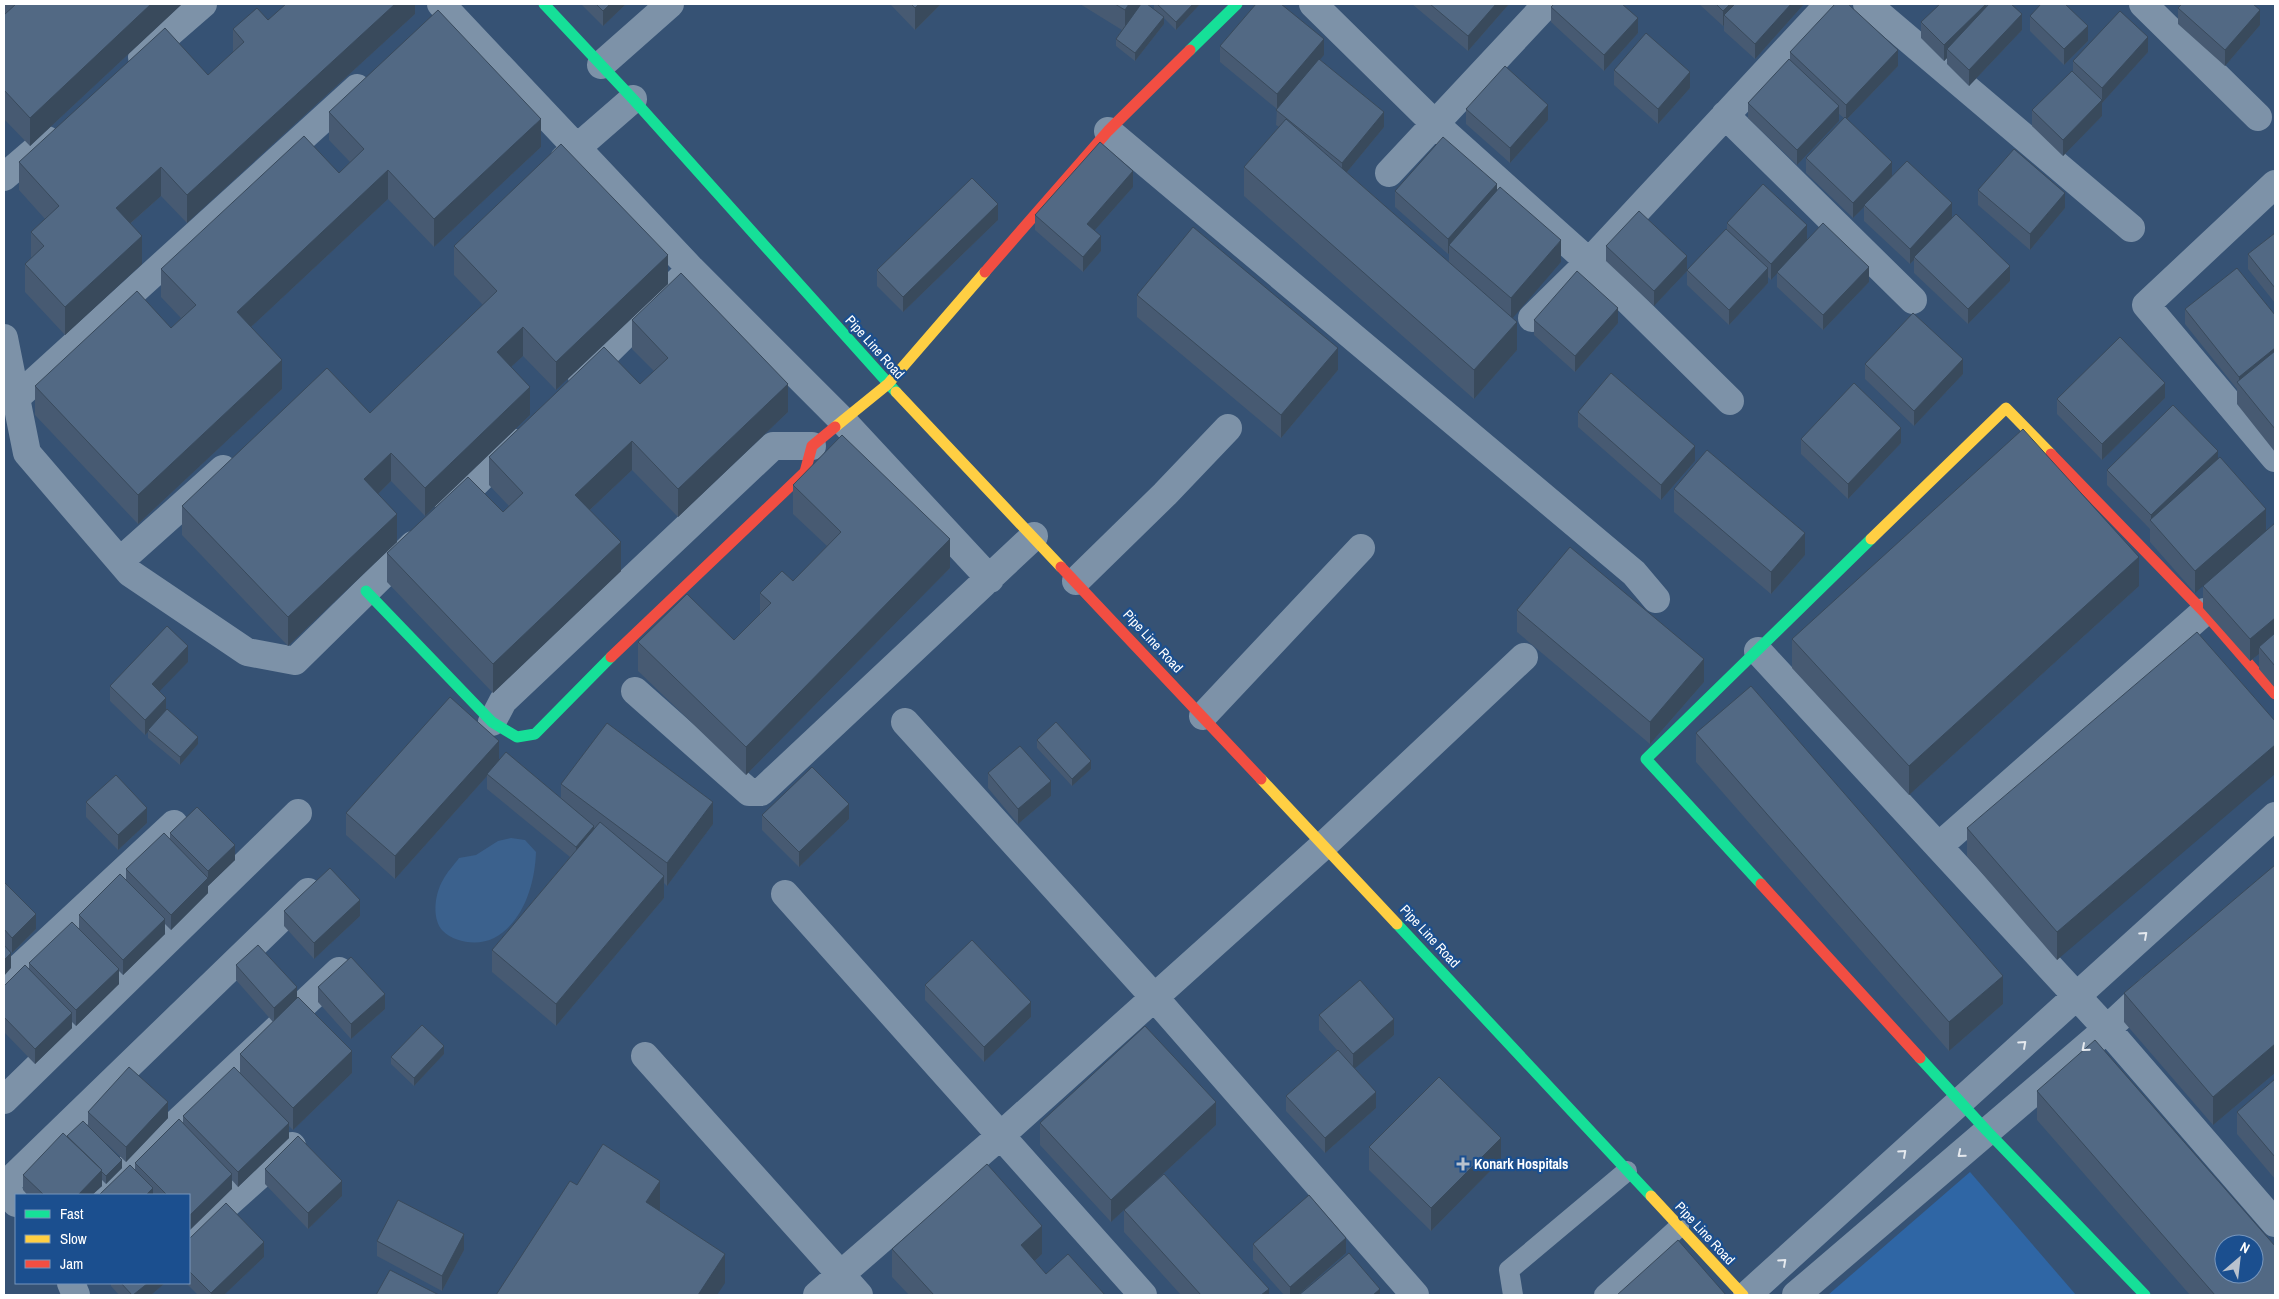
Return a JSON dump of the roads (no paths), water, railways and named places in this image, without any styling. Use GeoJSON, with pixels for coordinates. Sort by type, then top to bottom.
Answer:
{"type":"FeatureCollection","features":[{"type":"Feature","properties":{"kind":"street"},"geometry":{"type":"LineString","coordinates":[[122,74],[202,4]]}},
{"type":"Feature","properties":{"kind":"street","name":"Pipe Line Road"},"geometry":{"type":"LineString","coordinates":[[544,4],[633,99],[888,384],[1203,716],[1679,1227],[1689,1255],[1745,1295]]}},
{"type":"Feature","properties":{"kind":"street"},"geometry":{"type":"LineString","coordinates":[[601,65],[670,4]]}},
{"type":"Feature","properties":{"kind":"street"},"geometry":{"type":"LineString","coordinates":[[366,591],[492,722],[514,737],[524,738],[535,734],[605,663],[805,472],[812,446],[888,384],[1108,131],[1237,4]]}},
{"type":"Feature","properties":{"kind":"street"},"geometry":{"type":"LineString","coordinates":[[1313,4],[1434,123],[1589,262],[1730,401]]}},
{"type":"Feature","properties":{"kind":"street"},"geometry":{"type":"LineString","coordinates":[[1389,173],[1547,4]]}},
{"type":"Feature","properties":{"kind":"street"},"geometry":{"type":"LineString","coordinates":[[1532,318],[1589,262],[1829,4]]}},
{"type":"Feature","properties":{"kind":"street"},"geometry":{"type":"LineString","coordinates":[[1867,4],[2131,228]]}},
{"type":"Feature","properties":{"kind":"street"},"geometry":{"type":"LineString","coordinates":[[2143,4],[2258,117]]}},
{"type":"Feature","properties":{"kind":"street"},"geometry":{"type":"LineString","coordinates":[[439,11],[577,148],[691,269],[843,421],[990,579]]}},
{"type":"Feature","properties":{"kind":"street"},"geometry":{"type":"LineString","coordinates":[[16,398],[378,69]]}},
{"type":"Feature","properties":{"kind":"street"},"geometry":{"type":"LineString","coordinates":[[547,174],[633,99]]}},
{"type":"Feature","properties":{"kind":"street"},"geometry":{"type":"LineString","coordinates":[[1725,115],[1913,300]]}},
{"type":"Feature","properties":{"kind":"street"},"geometry":{"type":"LineString","coordinates":[[4,177],[63,126]]}},
{"type":"Feature","properties":{"kind":"street"},"geometry":{"type":"LineString","coordinates":[[1108,131],[1634,572],[1656,599]]}},
{"type":"Feature","properties":{"kind":"street"},"geometry":{"type":"LineString","coordinates":[[2275,184],[2146,305],[2275,458]]}},
{"type":"Feature","properties":{"kind":"street"},"geometry":{"type":"LineString","coordinates":[[564,395],[691,269]]}},
{"type":"Feature","properties":{"kind":"street"},"geometry":{"type":"LineString","coordinates":[[4,338],[27,452],[130,573],[247,652],[295,661],[536,423]]}},
{"type":"Feature","properties":{"kind":"street"},"geometry":{"type":"LineString","coordinates":[[2145,1295],[1960,1102],[1646,759],[2006,408],[2204,612],[2275,694]]}},
{"type":"Feature","properties":{"kind":"street"},"geometry":{"type":"LineString","coordinates":[[1076,581],[1165,494],[1228,428]]}},
{"type":"Feature","properties":{"kind":"street"},"geometry":{"type":"LineString","coordinates":[[492,722],[503,701],[773,446],[812,446]]}},
{"type":"Feature","properties":{"kind":"street"},"geometry":{"type":"LineString","coordinates":[[120,561],[238,455]]}},
{"type":"Feature","properties":{"kind":"street"},"geometry":{"type":"LineString","coordinates":[[634,691],[749,792],[761,792],[1034,536]]}},
{"type":"Feature","properties":{"kind":"street"},"geometry":{"type":"LineString","coordinates":[[1203,716],[1361,548]]}},
{"type":"Feature","properties":{"kind":"street"},"geometry":{"type":"LineString","coordinates":[[1939,846],[2204,612]]}},
{"type":"Feature","properties":{"kind":"street"},"geometry":{"type":"LineString","coordinates":[[1758,651],[2107,1029],[2275,1223]]}},
{"type":"Feature","properties":{"kind":"street"},"geometry":{"type":"LineString","coordinates":[[817,1295],[999,1137],[1324,845],[1524,656]]}},
{"type":"Feature","properties":{"kind":"street"},"geometry":{"type":"LineString","coordinates":[[905,722],[1154,997],[1415,1295]]}},
{"type":"Feature","properties":{"kind":"street"},"geometry":{"type":"LineString","coordinates":[[4,1100],[298,813]]}},
{"type":"Feature","properties":{"kind":"street"},"geometry":{"type":"LineString","coordinates":[[1745,1295],[2275,816]]}},
{"type":"Feature","properties":{"kind":"street"},"geometry":{"type":"LineString","coordinates":[[4,982],[174,824]]}},
{"type":"Feature","properties":{"kind":"street"},"geometry":{"type":"LineString","coordinates":[[15,1202],[4,1186],[308,892]]}},
{"type":"Feature","properties":{"kind":"street"},"geometry":{"type":"LineString","coordinates":[[785,894],[999,1137],[1143,1295]]}},
{"type":"Feature","properties":{"kind":"street"},"geometry":{"type":"LineString","coordinates":[[101,1194],[339,971]]}},
{"type":"Feature","properties":{"kind":"street"},"geometry":{"type":"LineString","coordinates":[[1796,1295],[2107,1029],[2166,974]]}},
{"type":"Feature","properties":{"kind":"street"},"geometry":{"type":"LineString","coordinates":[[645,1056],[859,1295]]}},
{"type":"Feature","properties":{"kind":"street"},"geometry":{"type":"LineString","coordinates":[[190,1237],[298,1141]]}},
{"type":"Feature","properties":{"kind":"lane"},"geometry":{"type":"LineString","coordinates":[[1512,1295],[1509,1270],[1627,1171]]}},
{"type":"Feature","properties":{"kind":"lane"},"geometry":{"type":"LineString","coordinates":[[1604,1295],[1679,1227]]}},
{"type":"Feature","properties":{"kind":"place","name":"Konark Hospitals"},"geometry":{"type":"Point","coordinates":[1463,1164]}}]}
